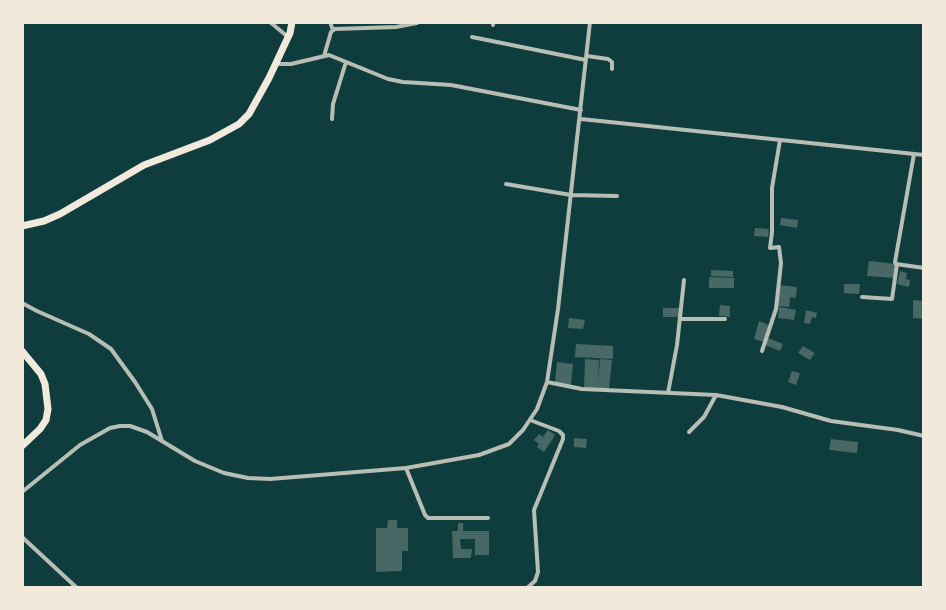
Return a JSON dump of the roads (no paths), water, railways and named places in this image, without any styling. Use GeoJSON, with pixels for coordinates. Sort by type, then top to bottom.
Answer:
{"type":"FeatureCollection","features":[{"type":"Feature","properties":{"kind":"main road"},"geometry":{"type":"LineString","coordinates":[[22,226],[44,221],[60,214],[144,165],[232,130],[249,114],[288,38],[292,22]]}},
{"type":"Feature","properties":{"kind":"main road"},"geometry":{"type":"LineString","coordinates":[[22,351],[41,374],[45,384],[48,415],[40,429],[22,446]]}},
{"type":"Feature","properties":{"kind":"street"},"geometry":{"type":"LineString","coordinates":[[270,22],[288,38]]}},
{"type":"Feature","properties":{"kind":"street"},"geometry":{"type":"LineString","coordinates":[[324,56],[333,30],[330,22]]}},
{"type":"Feature","properties":{"kind":"street"},"geometry":{"type":"LineString","coordinates":[[22,492],[80,445],[110,428],[130,426],[147,432],[195,461],[224,473],[248,478],[270,479],[406,468],[479,455],[508,444],[530,420],[540,403],[547,382],[581,119],[590,22]]}},
{"type":"Feature","properties":{"kind":"street"},"geometry":{"type":"LineString","coordinates":[[333,30],[371,24],[396,27],[417,23]]}},
{"type":"Feature","properties":{"kind":"street"},"geometry":{"type":"LineString","coordinates":[[472,38],[586,58],[608,59],[612,62],[612,69]]}},
{"type":"Feature","properties":{"kind":"street"},"geometry":{"type":"LineString","coordinates":[[275,64],[291,64],[324,56],[334,56],[388,79],[451,85],[581,110]]}},
{"type":"Feature","properties":{"kind":"street"},"geometry":{"type":"LineString","coordinates":[[332,119],[333,104],[346,62]]}},
{"type":"Feature","properties":{"kind":"street"},"geometry":{"type":"LineString","coordinates":[[581,119],[924,155]]}},
{"type":"Feature","properties":{"kind":"street"},"geometry":{"type":"LineString","coordinates":[[762,351],[776,309],[781,263],[779,247],[770,248],[772,188],[780,140]]}},
{"type":"Feature","properties":{"kind":"street"},"geometry":{"type":"LineString","coordinates":[[862,297],[892,299],[897,264],[895,260],[914,154]]}},
{"type":"Feature","properties":{"kind":"street"},"geometry":{"type":"LineString","coordinates":[[506,184],[571,195],[618,196]]}},
{"type":"Feature","properties":{"kind":"street"},"geometry":{"type":"LineString","coordinates":[[897,264],[924,268]]}},
{"type":"Feature","properties":{"kind":"street"},"geometry":{"type":"LineString","coordinates":[[668,393],[684,280]]}},
{"type":"Feature","properties":{"kind":"street"},"geometry":{"type":"LineString","coordinates":[[22,303],[89,334],[111,350],[152,409],[163,442]]}},
{"type":"Feature","properties":{"kind":"street"},"geometry":{"type":"LineString","coordinates":[[680,319],[725,319]]}},
{"type":"Feature","properties":{"kind":"street"},"geometry":{"type":"LineString","coordinates":[[547,382],[582,389],[716,395],[782,407],[831,421],[924,436]]}},
{"type":"Feature","properties":{"kind":"street"},"geometry":{"type":"LineString","coordinates":[[689,432],[704,417],[716,395]]}},
{"type":"Feature","properties":{"kind":"street"},"geometry":{"type":"LineString","coordinates":[[527,588],[535,581],[538,572],[534,510],[563,439],[559,431],[530,420]]}},
{"type":"Feature","properties":{"kind":"street"},"geometry":{"type":"LineString","coordinates":[[406,468],[428,518],[488,518]]}},
{"type":"Feature","properties":{"kind":"street"},"geometry":{"type":"LineString","coordinates":[[22,537],[77,588]]}}]}
